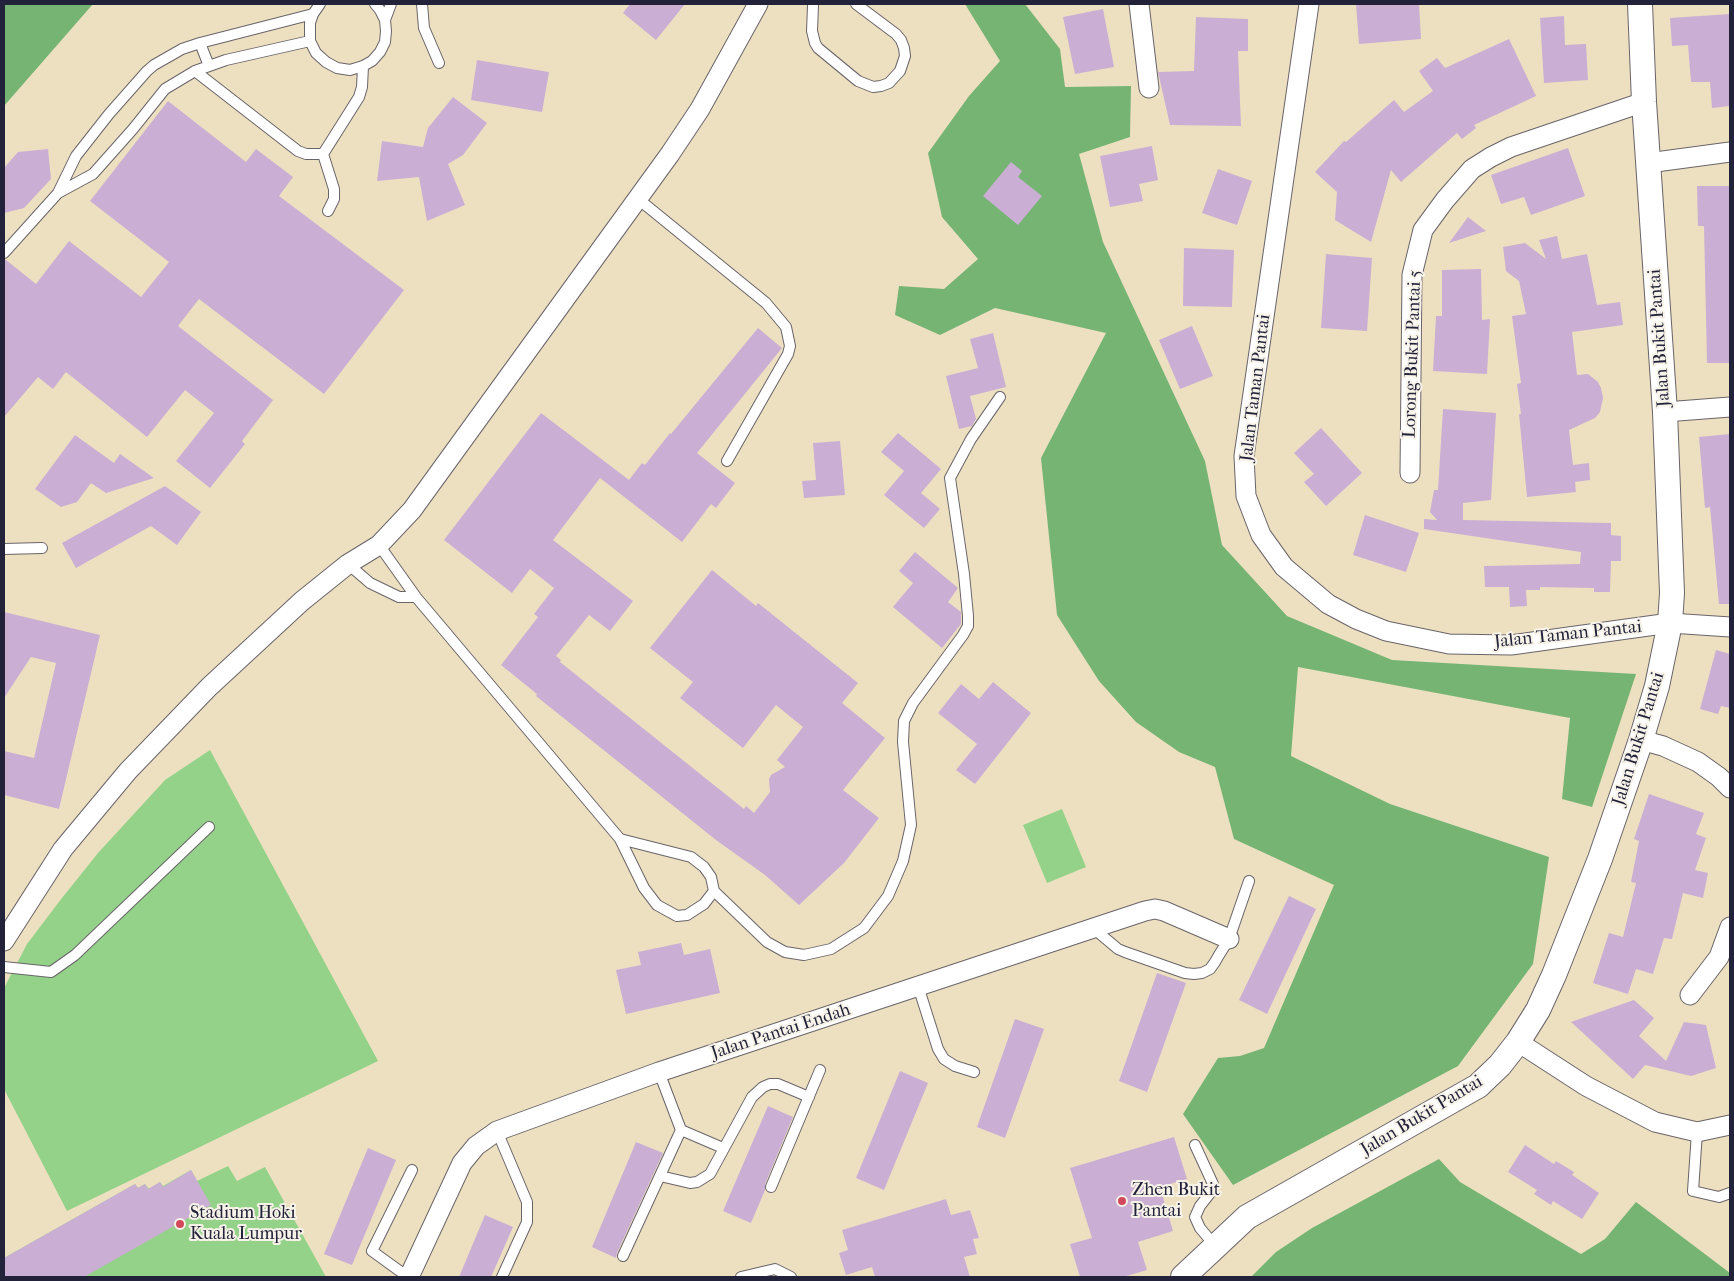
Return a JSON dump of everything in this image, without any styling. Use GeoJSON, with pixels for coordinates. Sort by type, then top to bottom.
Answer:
{"type":"FeatureCollection","features":[{"type":"Feature","properties":{"kind":"street"},"geometry":{"type":"LineString","coordinates":[[4,941],[64,849],[128,771],[209,687],[302,601],[348,564],[379,545],[412,510],[670,154],[700,109],[758,4]]}},
{"type":"Feature","properties":{"kind":"street"},"geometry":{"type":"LineString","coordinates":[[1139,4],[1150,88]]}},
{"type":"Feature","properties":{"kind":"street","name":"Jalan Taman Pantai"},"geometry":{"type":"LineString","coordinates":[[1309,4],[1244,456],[1246,496],[1261,536],[1284,567],[1328,604],[1356,619],[1386,630],[1449,644],[1511,645],[1670,623],[1730,627]]}},
{"type":"Feature","properties":{"kind":"street","name":"Jalan Bukit Pantai"},"geometry":{"type":"LineString","coordinates":[[1183,1277],[1248,1217],[1478,1086],[1500,1065],[1518,1042],[1538,1010],[1554,975],[1600,859],[1641,740],[1657,686],[1670,623],[1672,593],[1665,412],[1644,102],[1640,4]]}},
{"type":"Feature","properties":{"kind":"street","name":"Lorong Bukit Pantai 5"},"geometry":{"type":"LineString","coordinates":[[1410,473],[1412,275],[1423,230],[1445,200],[1472,169],[1491,157],[1511,147],[1644,102]]}},
{"type":"Feature","properties":{"kind":"street"},"geometry":{"type":"LineString","coordinates":[[1648,163],[1730,152]]}},
{"type":"Feature","properties":{"kind":"street"},"geometry":{"type":"LineString","coordinates":[[1665,412],[1730,407]]}},
{"type":"Feature","properties":{"kind":"street"},"geometry":{"type":"LineString","coordinates":[[1641,740],[1663,746],[1698,762],[1713,772],[1730,788]]}},
{"type":"Feature","properties":{"kind":"street","name":"Jalan Pantai Endah"},"geometry":{"type":"LineString","coordinates":[[408,1277],[462,1163],[476,1146],[497,1131],[659,1072],[1145,910],[1155,909],[1164,912],[1229,939]]}},
{"type":"Feature","properties":{"kind":"street"},"geometry":{"type":"LineString","coordinates":[[1690,995],[1719,957],[1730,927]]}},
{"type":"Feature","properties":{"kind":"street"},"geometry":{"type":"LineString","coordinates":[[1518,1042],[1586,1086],[1655,1122],[1697,1132],[1730,1125]]}},
{"type":"Feature","properties":{"kind":"lane"},"geometry":{"type":"LineString","coordinates":[[320,4],[312,14],[310,42],[316,53],[326,62],[337,68],[350,70],[372,61],[380,52],[385,42],[385,20],[375,4]]}},
{"type":"Feature","properties":{"kind":"lane"},"geometry":{"type":"LineString","coordinates":[[385,20],[391,4]]}},
{"type":"Feature","properties":{"kind":"lane"},"geometry":{"type":"LineString","coordinates":[[422,4],[424,28],[440,63]]}},
{"type":"Feature","properties":{"kind":"lane"},"geometry":{"type":"LineString","coordinates":[[814,4],[812,31],[818,48],[858,81],[873,87],[881,86],[889,83],[900,71],[905,56],[904,48],[896,34],[856,4]]}},
{"type":"Feature","properties":{"kind":"lane"},"geometry":{"type":"LineString","coordinates":[[4,253],[58,193],[76,156],[147,70],[182,49],[312,14]]}},
{"type":"Feature","properties":{"kind":"lane"},"geometry":{"type":"LineString","coordinates":[[58,193],[93,174],[133,130],[165,89],[195,71],[226,60],[310,42]]}},
{"type":"Feature","properties":{"kind":"lane"},"geometry":{"type":"LineString","coordinates":[[200,43],[209,66]]}},
{"type":"Feature","properties":{"kind":"lane"},"geometry":{"type":"LineString","coordinates":[[323,154],[359,98],[362,87],[363,66]]}},
{"type":"Feature","properties":{"kind":"lane"},"geometry":{"type":"LineString","coordinates":[[195,71],[298,151],[306,154],[323,154]]}},
{"type":"Feature","properties":{"kind":"lane"},"geometry":{"type":"LineString","coordinates":[[323,154],[334,189],[334,199],[328,211]]}},
{"type":"Feature","properties":{"kind":"lane"},"geometry":{"type":"LineString","coordinates":[[637,198],[766,303],[786,327],[790,346],[788,354],[727,461]]}},
{"type":"Feature","properties":{"kind":"lane"},"geometry":{"type":"LineString","coordinates":[[620,838],[690,857],[704,867],[711,878],[714,891],[767,942],[785,952],[804,954],[830,948],[864,928],[888,896],[903,861],[911,825],[903,742],[904,721],[913,703],[963,635],[968,621],[964,574],[950,478],[971,439],[1000,397]]}},
{"type":"Feature","properties":{"kind":"lane"},"geometry":{"type":"LineString","coordinates":[[379,545],[416,597],[620,838],[644,888],[657,905],[677,916],[688,915],[704,904],[714,891]]}},
{"type":"Feature","properties":{"kind":"lane"},"geometry":{"type":"LineString","coordinates":[[4,549],[42,548]]}},
{"type":"Feature","properties":{"kind":"lane"},"geometry":{"type":"LineString","coordinates":[[348,564],[370,583],[399,597],[416,597]]}},
{"type":"Feature","properties":{"kind":"lane"},"geometry":{"type":"LineString","coordinates":[[4,967],[51,972],[75,955],[209,827]]}},
{"type":"Feature","properties":{"kind":"lane"},"geometry":{"type":"LineString","coordinates":[[1094,928],[1121,951],[1185,973],[1202,973],[1210,969],[1216,962],[1229,939],[1249,881]]}},
{"type":"Feature","properties":{"kind":"lane"},"geometry":{"type":"LineString","coordinates":[[918,986],[938,1049],[944,1059],[955,1066],[974,1072]]}},
{"type":"Feature","properties":{"kind":"lane"},"geometry":{"type":"LineString","coordinates":[[771,1187],[820,1070]]}},
{"type":"Feature","properties":{"kind":"lane"},"geometry":{"type":"LineString","coordinates":[[624,1256],[681,1130],[659,1072]]}},
{"type":"Feature","properties":{"kind":"lane"},"geometry":{"type":"LineString","coordinates":[[660,1176],[690,1183],[697,1182],[710,1174],[752,1097],[763,1087],[770,1084],[778,1084],[809,1097]]}},
{"type":"Feature","properties":{"kind":"lane"},"geometry":{"type":"LineString","coordinates":[[681,1130],[723,1148]]}},
{"type":"Feature","properties":{"kind":"lane"},"geometry":{"type":"LineString","coordinates":[[497,1131],[527,1202],[527,1222],[502,1277]]}},
{"type":"Feature","properties":{"kind":"lane"},"geometry":{"type":"LineString","coordinates":[[1697,1132],[1693,1191],[1719,1197],[1730,1193]]}},
{"type":"Feature","properties":{"kind":"lane"},"geometry":{"type":"LineString","coordinates":[[1195,1145],[1213,1184],[1211,1192],[1200,1206],[1196,1217],[1200,1228],[1216,1247]]}},
{"type":"Feature","properties":{"kind":"lane"},"geometry":{"type":"LineString","coordinates":[[408,1277],[372,1251],[412,1170]]}},
{"type":"Feature","properties":{"kind":"lane"},"geometry":{"type":"LineString","coordinates":[[741,1277],[775,1269],[791,1277]]}},
{"type":"Feature","properties":{"kind":"green space"},"geometry":{"type":"Polygon","coordinates":[[[4,4],[93,4],[4,106],[4,4]]]}},
{"type":"Feature","properties":{"kind":"green space"},"geometry":{"type":"Polygon","coordinates":[[[965,4],[1025,4],[1060,49],[1065,87],[1131,86],[1130,137],[1079,154],[1103,242],[1205,461],[1222,545],[1287,616],[1392,660],[1636,674],[1592,807],[1562,799],[1570,718],[1298,667],[1291,756],[1390,804],[1549,857],[1533,964],[1458,1066],[1233,1185],[1183,1114],[1218,1058],[1240,1056],[1264,1048],[1334,885],[1234,839],[1215,767],[1179,752],[1136,722],[1099,681],[1057,615],[1041,458],[1106,333],[995,308],[940,335],[895,315],[899,286],[944,289],[978,259],[942,217],[928,153],[969,96],[1000,61],[965,4]]]}},
{"type":"Feature","properties":{"kind":"green space"},"geometry":{"type":"Polygon","coordinates":[[[210,750],[378,1061],[67,1211],[4,1089],[4,988],[27,944],[98,853],[165,780],[210,750]]]}},
{"type":"Feature","properties":{"kind":"green space"},"geometry":{"type":"Polygon","coordinates":[[[1062,809],[1086,867],[1047,883],[1023,825],[1062,809]]]}},
{"type":"Feature","properties":{"kind":"green space"},"geometry":{"type":"Polygon","coordinates":[[[1439,1159],[1460,1182],[1581,1254],[1605,1239],[1636,1202],[1730,1273],[1730,1277],[1251,1277],[1276,1252],[1312,1228],[1439,1159]]]}},
{"type":"Feature","properties":{"kind":"green space","name":"Stadium Hoki Kuala Lumpur"},"geometry":{"type":"Polygon","coordinates":[[[228,1166],[237,1181],[265,1167],[326,1277],[4,1277],[4,1258],[135,1184],[138,1188],[145,1184],[149,1189],[160,1182],[163,1186],[191,1170],[197,1181],[228,1166]]]}},
{"type":"Feature","properties":{"kind":"building"},"geometry":{"type":"Polygon","coordinates":[[[630,4],[685,4],[656,40],[623,13],[630,4]]]}},
{"type":"Feature","properties":{"kind":"building"},"geometry":{"type":"Polygon","coordinates":[[[1356,4],[1419,4],[1421,39],[1359,44],[1356,4]]]}},
{"type":"Feature","properties":{"kind":"building"},"geometry":{"type":"Polygon","coordinates":[[[1103,9],[1114,67],[1075,74],[1063,17],[1103,9]]]}},
{"type":"Feature","properties":{"kind":"building"},"geometry":{"type":"Polygon","coordinates":[[[1730,14],[1730,106],[1712,108],[1710,82],[1691,82],[1688,45],[1672,46],[1670,18],[1730,14]]]}},
{"type":"Feature","properties":{"kind":"building"},"geometry":{"type":"Polygon","coordinates":[[[1564,16],[1565,45],[1586,44],[1588,80],[1544,83],[1540,18],[1564,16]]]}},
{"type":"Feature","properties":{"kind":"building"},"geometry":{"type":"Polygon","coordinates":[[[1196,17],[1248,19],[1248,51],[1238,51],[1241,126],[1170,125],[1158,72],[1194,71],[1196,17]]]}},
{"type":"Feature","properties":{"kind":"building"},"geometry":{"type":"Polygon","coordinates":[[[1509,39],[1536,96],[1474,125],[1476,128],[1462,139],[1457,133],[1401,182],[1391,170],[1371,242],[1335,220],[1337,192],[1315,172],[1344,141],[1346,142],[1394,100],[1404,112],[1433,91],[1419,71],[1437,58],[1445,68],[1509,39]]]}},
{"type":"Feature","properties":{"kind":"building"},"geometry":{"type":"Polygon","coordinates":[[[477,60],[549,72],[542,112],[471,100],[477,60]]]}},
{"type":"Feature","properties":{"kind":"building"},"geometry":{"type":"Polygon","coordinates":[[[453,97],[487,123],[463,155],[448,164],[465,205],[427,221],[419,177],[377,181],[382,141],[423,147],[428,128],[453,97]]]}},
{"type":"Feature","properties":{"kind":"building"},"geometry":{"type":"Polygon","coordinates":[[[168,101],[246,162],[256,149],[293,177],[279,196],[404,290],[324,394],[199,299],[178,326],[273,400],[242,441],[245,444],[210,488],[176,461],[214,413],[185,390],[147,437],[66,372],[53,389],[38,377],[4,417],[4,260],[36,284],[69,241],[141,297],[169,262],[90,201],[168,101]]]}},
{"type":"Feature","properties":{"kind":"building"},"geometry":{"type":"Polygon","coordinates":[[[1152,146],[1158,180],[1139,184],[1143,201],[1110,207],[1100,156],[1152,146]]]}},
{"type":"Feature","properties":{"kind":"building"},"geometry":{"type":"Polygon","coordinates":[[[1568,148],[1585,196],[1531,215],[1524,197],[1501,204],[1491,175],[1568,148]]]}},
{"type":"Feature","properties":{"kind":"building"},"geometry":{"type":"Polygon","coordinates":[[[48,149],[51,179],[24,208],[4,213],[4,168],[18,152],[48,149]]]}},
{"type":"Feature","properties":{"kind":"building"},"geometry":{"type":"Polygon","coordinates":[[[1011,162],[1022,171],[1018,177],[1042,196],[1018,225],[983,196],[1011,162]]]}},
{"type":"Feature","properties":{"kind":"building"},"geometry":{"type":"Polygon","coordinates":[[[1218,169],[1252,181],[1237,225],[1202,213],[1218,169]]]}},
{"type":"Feature","properties":{"kind":"building"},"geometry":{"type":"Polygon","coordinates":[[[1697,186],[1730,186],[1730,363],[1707,363],[1704,226],[1698,226],[1697,186]]]}},
{"type":"Feature","properties":{"kind":"building"},"geometry":{"type":"Polygon","coordinates":[[[1468,217],[1486,231],[1449,243],[1468,217]]]}},
{"type":"Feature","properties":{"kind":"building"},"geometry":{"type":"Polygon","coordinates":[[[1557,236],[1562,259],[1587,254],[1597,305],[1620,302],[1623,325],[1572,332],[1577,375],[1588,374],[1598,382],[1603,398],[1600,412],[1595,418],[1569,430],[1573,465],[1589,463],[1590,480],[1575,482],[1576,492],[1527,497],[1517,384],[1521,383],[1512,316],[1526,314],[1519,281],[1506,271],[1503,247],[1525,243],[1546,259],[1539,240],[1557,236]]]}},
{"type":"Feature","properties":{"kind":"building"},"geometry":{"type":"Polygon","coordinates":[[[1184,248],[1234,250],[1232,307],[1183,306],[1184,248]]]}},
{"type":"Feature","properties":{"kind":"building"},"geometry":{"type":"Polygon","coordinates":[[[1326,254],[1372,258],[1367,331],[1321,328],[1326,254]]]}},
{"type":"Feature","properties":{"kind":"building"},"geometry":{"type":"Polygon","coordinates":[[[1481,269],[1482,320],[1490,319],[1487,374],[1433,371],[1436,316],[1442,316],[1442,270],[1481,269]]]}},
{"type":"Feature","properties":{"kind":"building"},"geometry":{"type":"Polygon","coordinates":[[[1192,326],[1213,376],[1180,389],[1159,340],[1192,326]]]}},
{"type":"Feature","properties":{"kind":"building"},"geometry":{"type":"Polygon","coordinates":[[[758,328],[782,348],[697,453],[735,483],[716,508],[711,504],[682,542],[600,478],[553,540],[633,601],[610,631],[589,615],[556,656],[561,660],[560,662],[744,809],[746,806],[754,813],[770,792],[769,779],[771,775],[785,767],[777,760],[803,727],[776,705],[743,748],[680,698],[693,682],[650,648],[712,570],[756,606],[758,603],[858,683],[842,703],[885,738],[843,790],[879,818],[844,863],[799,905],[765,875],[716,840],[536,696],[537,694],[501,665],[538,617],[534,614],[554,588],[530,569],[512,593],[444,540],[541,413],[629,480],[642,463],[645,465],[758,328]]]}},
{"type":"Feature","properties":{"kind":"building"},"geometry":{"type":"Polygon","coordinates":[[[993,333],[1006,387],[970,396],[976,419],[972,426],[959,429],[946,376],[978,368],[970,339],[993,333]]]}},
{"type":"Feature","properties":{"kind":"building"},"geometry":{"type":"Polygon","coordinates":[[[1443,409],[1496,413],[1491,500],[1463,503],[1463,520],[1611,523],[1611,535],[1621,536],[1621,561],[1611,561],[1610,592],[1594,592],[1594,588],[1540,587],[1540,590],[1526,590],[1527,606],[1510,607],[1509,587],[1485,587],[1484,566],[1580,564],[1581,552],[1424,529],[1424,519],[1437,520],[1430,512],[1434,490],[1438,490],[1443,409]]]}},
{"type":"Feature","properties":{"kind":"building"},"geometry":{"type":"Polygon","coordinates":[[[1321,428],[1362,473],[1326,506],[1304,482],[1314,474],[1294,453],[1321,428]]]}},
{"type":"Feature","properties":{"kind":"building"},"geometry":{"type":"Polygon","coordinates":[[[898,433],[941,469],[921,493],[940,509],[924,528],[884,495],[904,471],[881,452],[898,433]]]}},
{"type":"Feature","properties":{"kind":"building"},"geometry":{"type":"Polygon","coordinates":[[[1730,434],[1730,604],[1719,604],[1710,507],[1705,508],[1699,437],[1730,434]]]}},
{"type":"Feature","properties":{"kind":"building"},"geometry":{"type":"Polygon","coordinates":[[[75,435],[114,463],[120,454],[154,478],[106,493],[91,483],[77,502],[61,507],[35,489],[75,435]]]}},
{"type":"Feature","properties":{"kind":"building"},"geometry":{"type":"Polygon","coordinates":[[[840,441],[845,495],[804,498],[802,481],[816,480],[813,443],[840,441]]]}},
{"type":"Feature","properties":{"kind":"building"},"geometry":{"type":"Polygon","coordinates":[[[165,486],[201,512],[177,545],[151,526],[76,568],[62,543],[165,486]]]}},
{"type":"Feature","properties":{"kind":"building"},"geometry":{"type":"Polygon","coordinates":[[[1365,515],[1419,533],[1406,572],[1353,555],[1365,515]]]}},
{"type":"Feature","properties":{"kind":"building"},"geometry":{"type":"Polygon","coordinates":[[[915,552],[958,588],[948,602],[961,612],[961,624],[942,648],[893,607],[913,583],[899,571],[915,552]]]}},
{"type":"Feature","properties":{"kind":"building"},"geometry":{"type":"Polygon","coordinates":[[[4,612],[100,635],[59,809],[4,795],[4,751],[34,758],[56,663],[31,657],[4,698],[4,612]]]}},
{"type":"Feature","properties":{"kind":"building"},"geometry":{"type":"Polygon","coordinates":[[[1716,650],[1730,654],[1730,708],[1721,706],[1718,714],[1700,709],[1716,650]]]}},
{"type":"Feature","properties":{"kind":"building"},"geometry":{"type":"Polygon","coordinates":[[[993,682],[1031,713],[975,784],[956,770],[977,744],[938,713],[961,684],[979,699],[993,682]]]}},
{"type":"Feature","properties":{"kind":"building"},"geometry":{"type":"Polygon","coordinates":[[[1649,794],[1704,813],[1696,834],[1706,838],[1695,870],[1708,873],[1703,898],[1683,893],[1672,939],[1664,938],[1653,974],[1636,969],[1628,994],[1593,983],[1609,933],[1623,937],[1636,883],[1631,882],[1639,841],[1634,839],[1649,794]]]}},
{"type":"Feature","properties":{"kind":"building"},"geometry":{"type":"Polygon","coordinates":[[[1289,896],[1316,909],[1267,1014],[1239,1000],[1289,896]]]}},
{"type":"Feature","properties":{"kind":"building"},"geometry":{"type":"Polygon","coordinates":[[[681,943],[684,955],[710,949],[720,993],[626,1014],[616,970],[641,965],[638,952],[681,943]]]}},
{"type":"Feature","properties":{"kind":"building"},"geometry":{"type":"Polygon","coordinates":[[[1157,973],[1186,983],[1147,1092],[1119,1081],[1157,973]]]}},
{"type":"Feature","properties":{"kind":"building"},"geometry":{"type":"Polygon","coordinates":[[[1634,1000],[1654,1018],[1639,1036],[1666,1061],[1684,1022],[1706,1025],[1716,1068],[1691,1076],[1645,1065],[1633,1079],[1571,1022],[1634,1000]]]}},
{"type":"Feature","properties":{"kind":"building"},"geometry":{"type":"Polygon","coordinates":[[[1015,1019],[1044,1029],[1005,1138],[977,1127],[1015,1019]]]}},
{"type":"Feature","properties":{"kind":"building"},"geometry":{"type":"Polygon","coordinates":[[[900,1071],[928,1083],[884,1190],[856,1178],[900,1071]]]}},
{"type":"Feature","properties":{"kind":"building"},"geometry":{"type":"Polygon","coordinates":[[[768,1106],[793,1117],[751,1223],[723,1211],[768,1106]]]}},
{"type":"Feature","properties":{"kind":"building","name":"Zhen Bukit Pantai"},"geometry":{"type":"Polygon","coordinates":[[[1174,1137],[1187,1179],[1160,1187],[1173,1231],[1138,1242],[1147,1270],[1123,1277],[1080,1277],[1070,1244],[1092,1238],[1070,1168],[1174,1137]]]}},
{"type":"Feature","properties":{"kind":"building"},"geometry":{"type":"Polygon","coordinates":[[[636,1142],[663,1153],[616,1258],[592,1247],[636,1142]]]}},
{"type":"Feature","properties":{"kind":"building"},"geometry":{"type":"Polygon","coordinates":[[[1525,1145],[1554,1164],[1556,1161],[1574,1172],[1572,1175],[1599,1193],[1582,1219],[1553,1201],[1551,1205],[1534,1194],[1537,1190],[1508,1172],[1525,1145]]]}},
{"type":"Feature","properties":{"kind":"building"},"geometry":{"type":"Polygon","coordinates":[[[368,1148],[396,1160],[352,1265],[324,1254],[368,1148]]]}},
{"type":"Feature","properties":{"kind":"building"},"geometry":{"type":"Polygon","coordinates":[[[191,1170],[211,1205],[84,1277],[4,1277],[4,1258],[135,1184],[138,1188],[145,1184],[148,1189],[160,1182],[163,1187],[191,1170]]]}},
{"type":"Feature","properties":{"kind":"building"},"geometry":{"type":"Polygon","coordinates":[[[946,1199],[951,1215],[970,1210],[979,1238],[973,1239],[977,1254],[964,1257],[970,1277],[875,1277],[872,1267],[846,1275],[839,1253],[848,1250],[842,1230],[946,1199]]]}},
{"type":"Feature","properties":{"kind":"building"},"geometry":{"type":"Polygon","coordinates":[[[485,1215],[513,1227],[491,1277],[459,1277],[485,1215]]]}},
{"type":"Feature","properties":{"kind":"place","name":"Zhen Bukit Pantai"},"geometry":{"type":"Point","coordinates":[1122,1201]}},
{"type":"Feature","properties":{"kind":"place","name":"Stadium Hoki Kuala Lumpur"},"geometry":{"type":"Point","coordinates":[180,1224]}}]}
